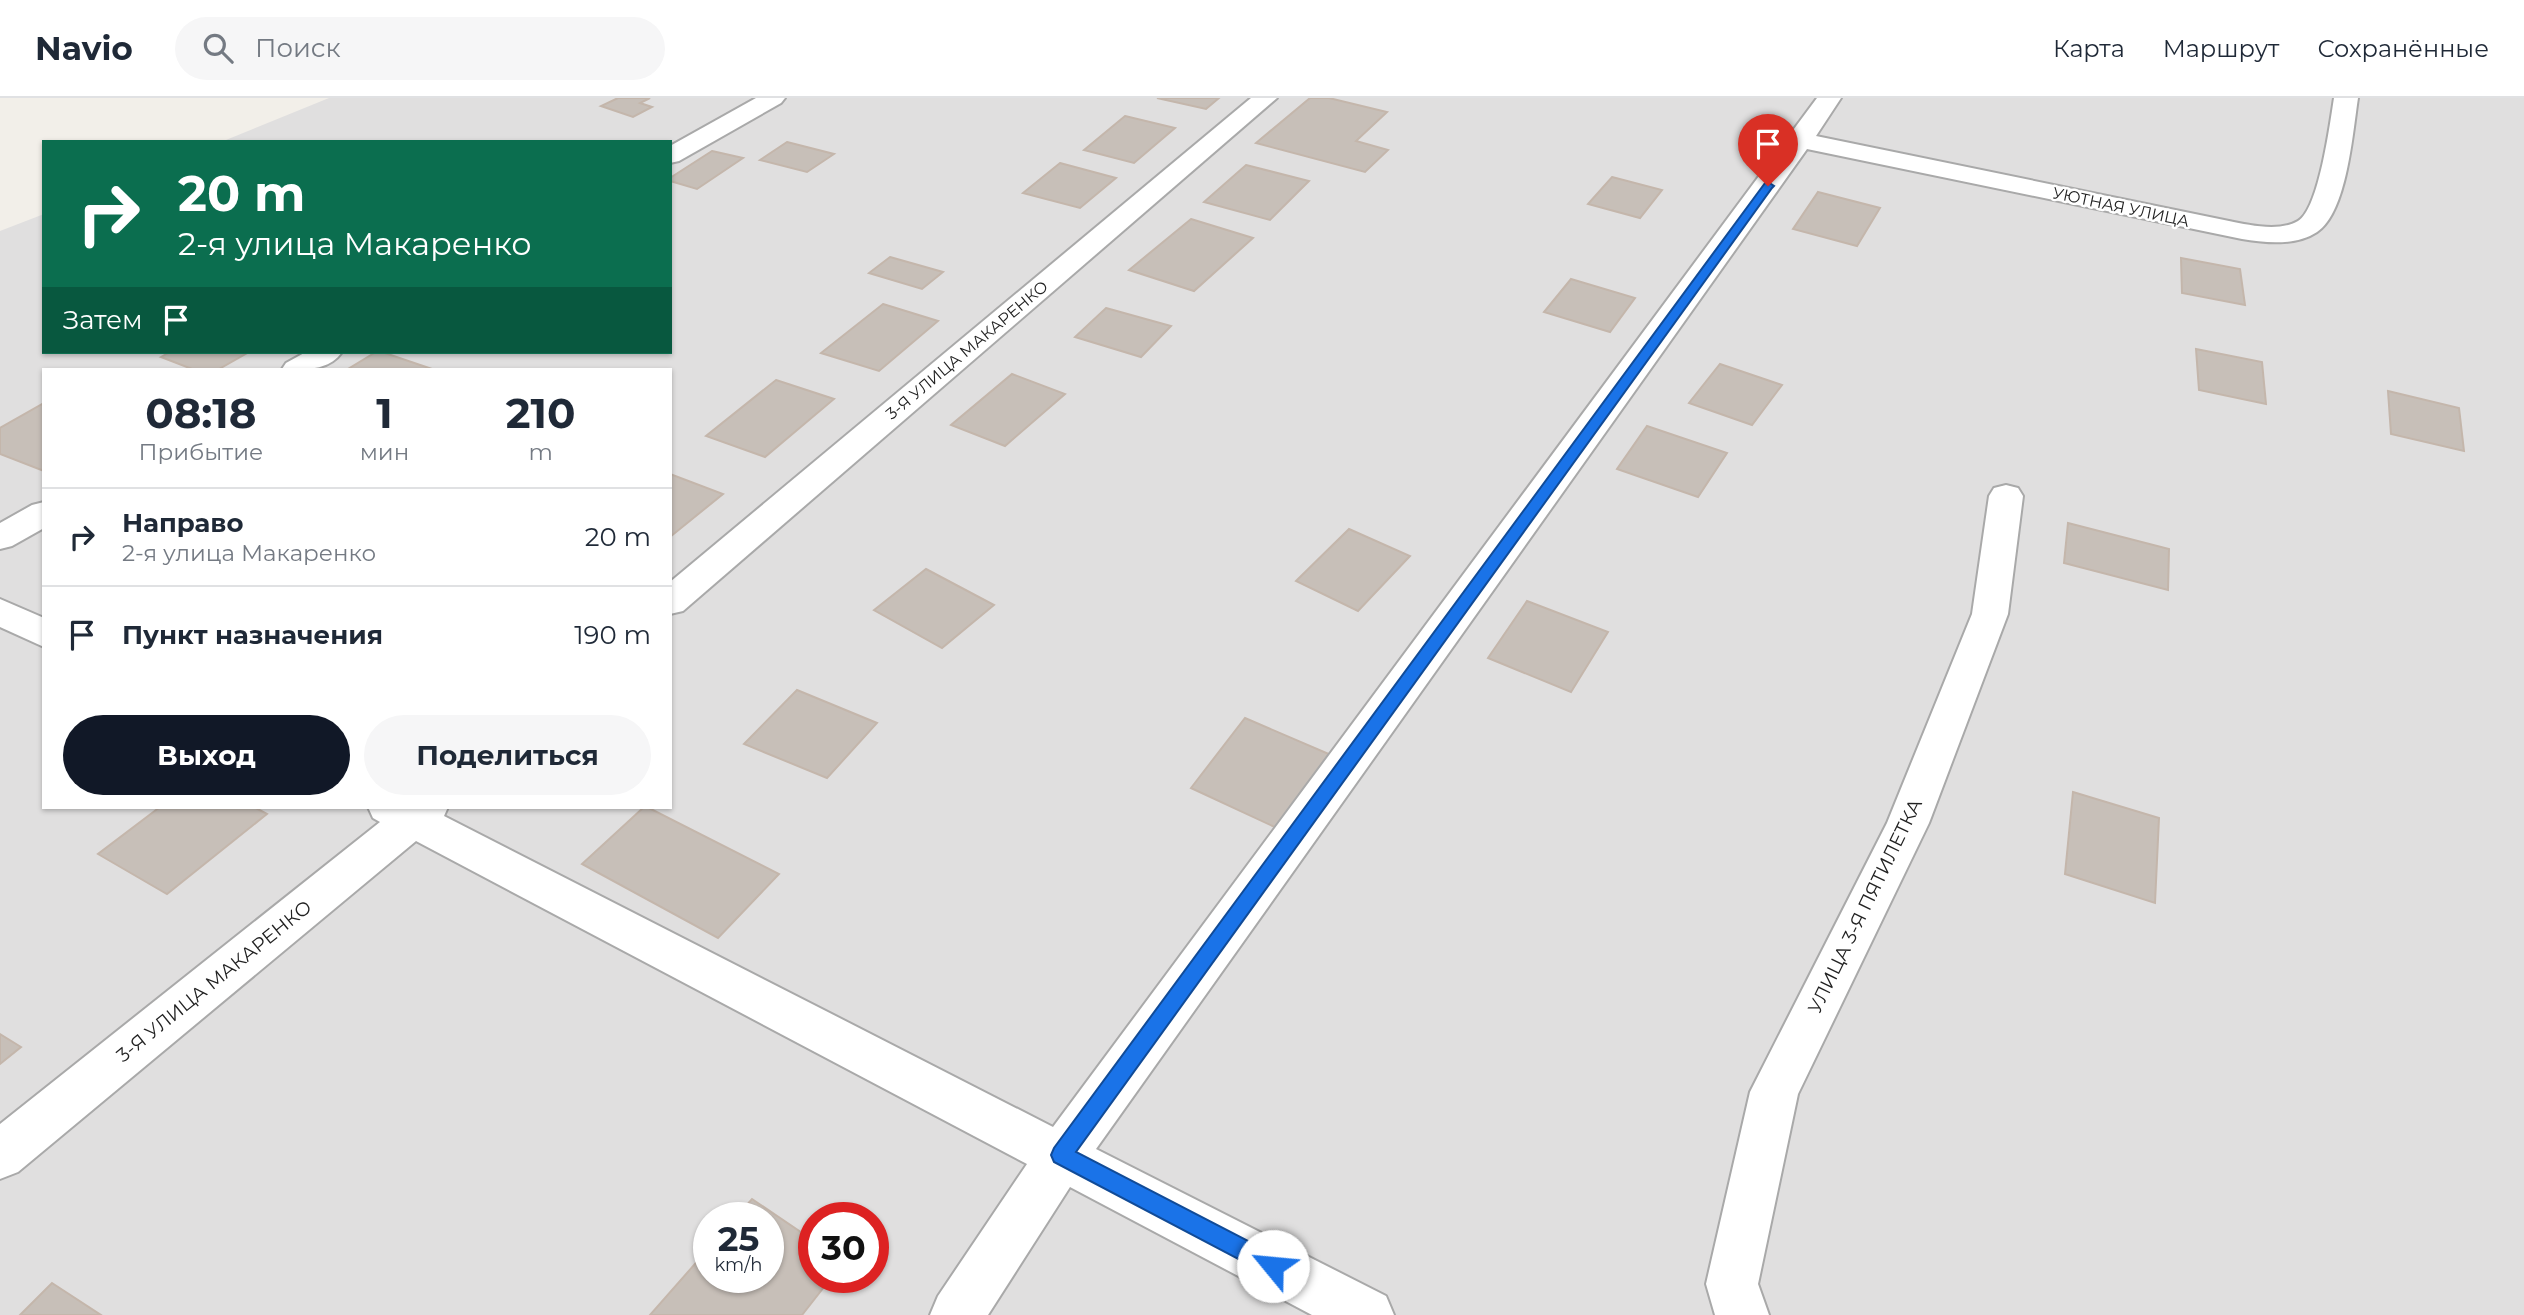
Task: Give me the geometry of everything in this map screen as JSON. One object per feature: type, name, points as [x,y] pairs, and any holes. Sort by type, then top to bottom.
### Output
[{"type":"street","points":[[672,155],[773,98]]},
{"type":"street","name":"3-Я УЛИЦА МАКАРЕНКО","points":[[672,600],[1265,98]]},
{"type":"street","points":[[957,1315],[1062,1155],[1829,98]]},
{"type":"street","name":"УЮТНАЯ УЛИЦА","points":[[1801,140],[2252,233],[2283,233],[2311,225],[2322,210],[2336,160],[2346,98]]},
{"type":"street","points":[[299,368],[323,354]]},
{"type":"street","name":"УЛИЦА 3-Я ПЯТИЛЕТКА","points":[[1742,1315],[1732,1284],[1774,1092],[1908,823],[1990,614],[2006,496]]},
{"type":"street","points":[[0,538],[42,514]]},
{"type":"street","points":[[0,612],[42,633]]},
{"type":"street","points":[[410,811],[1367,1315]]},
{"type":"street","name":"3-Я УЛИЦА МАКАРЕНКО","points":[[0,1155],[410,811]]},
{"type":"shaded area","points":[[329,98],[2524,98],[2524,1315],[0,1315],[0,231],[42,215],[42,354],[672,354],[672,140],[226,140]]},
{"type":"building","points":[[618,98],[650,98],[640,103],[652,107],[633,117],[601,106]]},
{"type":"building","points":[[1157,98],[1219,98],[1206,109]]},
{"type":"building","points":[[1310,98],[1329,98],[1387,112],[1356,141],[1388,150],[1365,172],[1256,143]]},
{"type":"building","points":[[1125,116],[1175,128],[1134,163],[1084,150]]},
{"type":"building","points":[[787,142],[834,154],[807,172],[760,160]]},
{"type":"building","points":[[712,151],[743,158],[697,189],[672,182],[672,177]]},
{"type":"building","points":[[1060,163],[1116,178],[1080,208],[1023,193]]},
{"type":"building","points":[[1246,165],[1309,181],[1270,220],[1204,202]]},
{"type":"building","points":[[1612,177],[1662,190],[1640,218],[1588,204]]},
{"type":"building","points":[[1818,192],[1880,208],[1857,246],[1793,229]]},
{"type":"building","points":[[1191,219],[1253,238],[1194,291],[1129,270]]},
{"type":"building","points":[[890,257],[943,272],[922,289],[869,273]]},
{"type":"building","points":[[2181,258],[2240,269],[2245,305],[2182,293]]},
{"type":"building","points":[[1571,279],[1635,298],[1610,332],[1544,312]]},
{"type":"building","points":[[883,304],[938,321],[879,371],[821,353]]},
{"type":"building","points":[[1106,308],[1171,326],[1141,357],[1075,337]]},
{"type":"building","points":[[2196,349],[2262,362],[2266,404],[2199,390]]},
{"type":"building","points":[[166,354],[245,354],[221,368],[189,368],[161,357]]},
{"type":"building","points":[[373,354],[388,354],[429,368],[350,368]]},
{"type":"building","points":[[1720,364],[1782,385],[1752,425],[1689,403]]},
{"type":"building","points":[[1012,374],[1065,394],[1005,446],[951,425]]},
{"type":"building","points":[[776,380],[834,399],[765,457],[706,436]]},
{"type":"building","points":[[2388,391],[2459,408],[2464,451],[2391,434]]},
{"type":"building","points":[[42,404],[42,470],[0,454],[0,428]]},
{"type":"building","points":[[1647,426],[1727,453],[1698,497],[1617,469]]},
{"type":"building","points":[[672,475],[723,494],[672,535]]},
{"type":"building","points":[[2068,523],[2169,549],[2168,590],[2064,563]]},
{"type":"building","points":[[1349,529],[1410,556],[1358,611],[1296,581]]},
{"type":"building","points":[[926,569],[994,605],[942,648],[874,610]]},
{"type":"building","points":[[1527,601],[1608,632],[1571,692],[1488,658]]},
{"type":"building","points":[[797,690],[877,723],[827,778],[744,744]]},
{"type":"building","points":[[1245,718],[1331,755],[1279,829],[1191,788]]},
{"type":"building","points":[[2073,792],[2159,818],[2155,903],[2065,874]]},
{"type":"building","points":[[157,809],[258,809],[267,814],[167,894],[98,854]]},
{"type":"building","points":[[642,809],[651,809],[779,874],[718,938],[582,864]]},
{"type":"building","points":[[0,1034],[21,1047],[0,1064]]},
{"type":"building","points":[[784,1221],[798,1230],[798,1293],[819,1293],[802,1315],[650,1315],[693,1266],[693,1293],[784,1293]]},
{"type":"building","points":[[52,1283],[101,1315],[20,1315]]},
{"type":"route","points":[[1273,1266],[1062,1155],[1768,186]]}]
